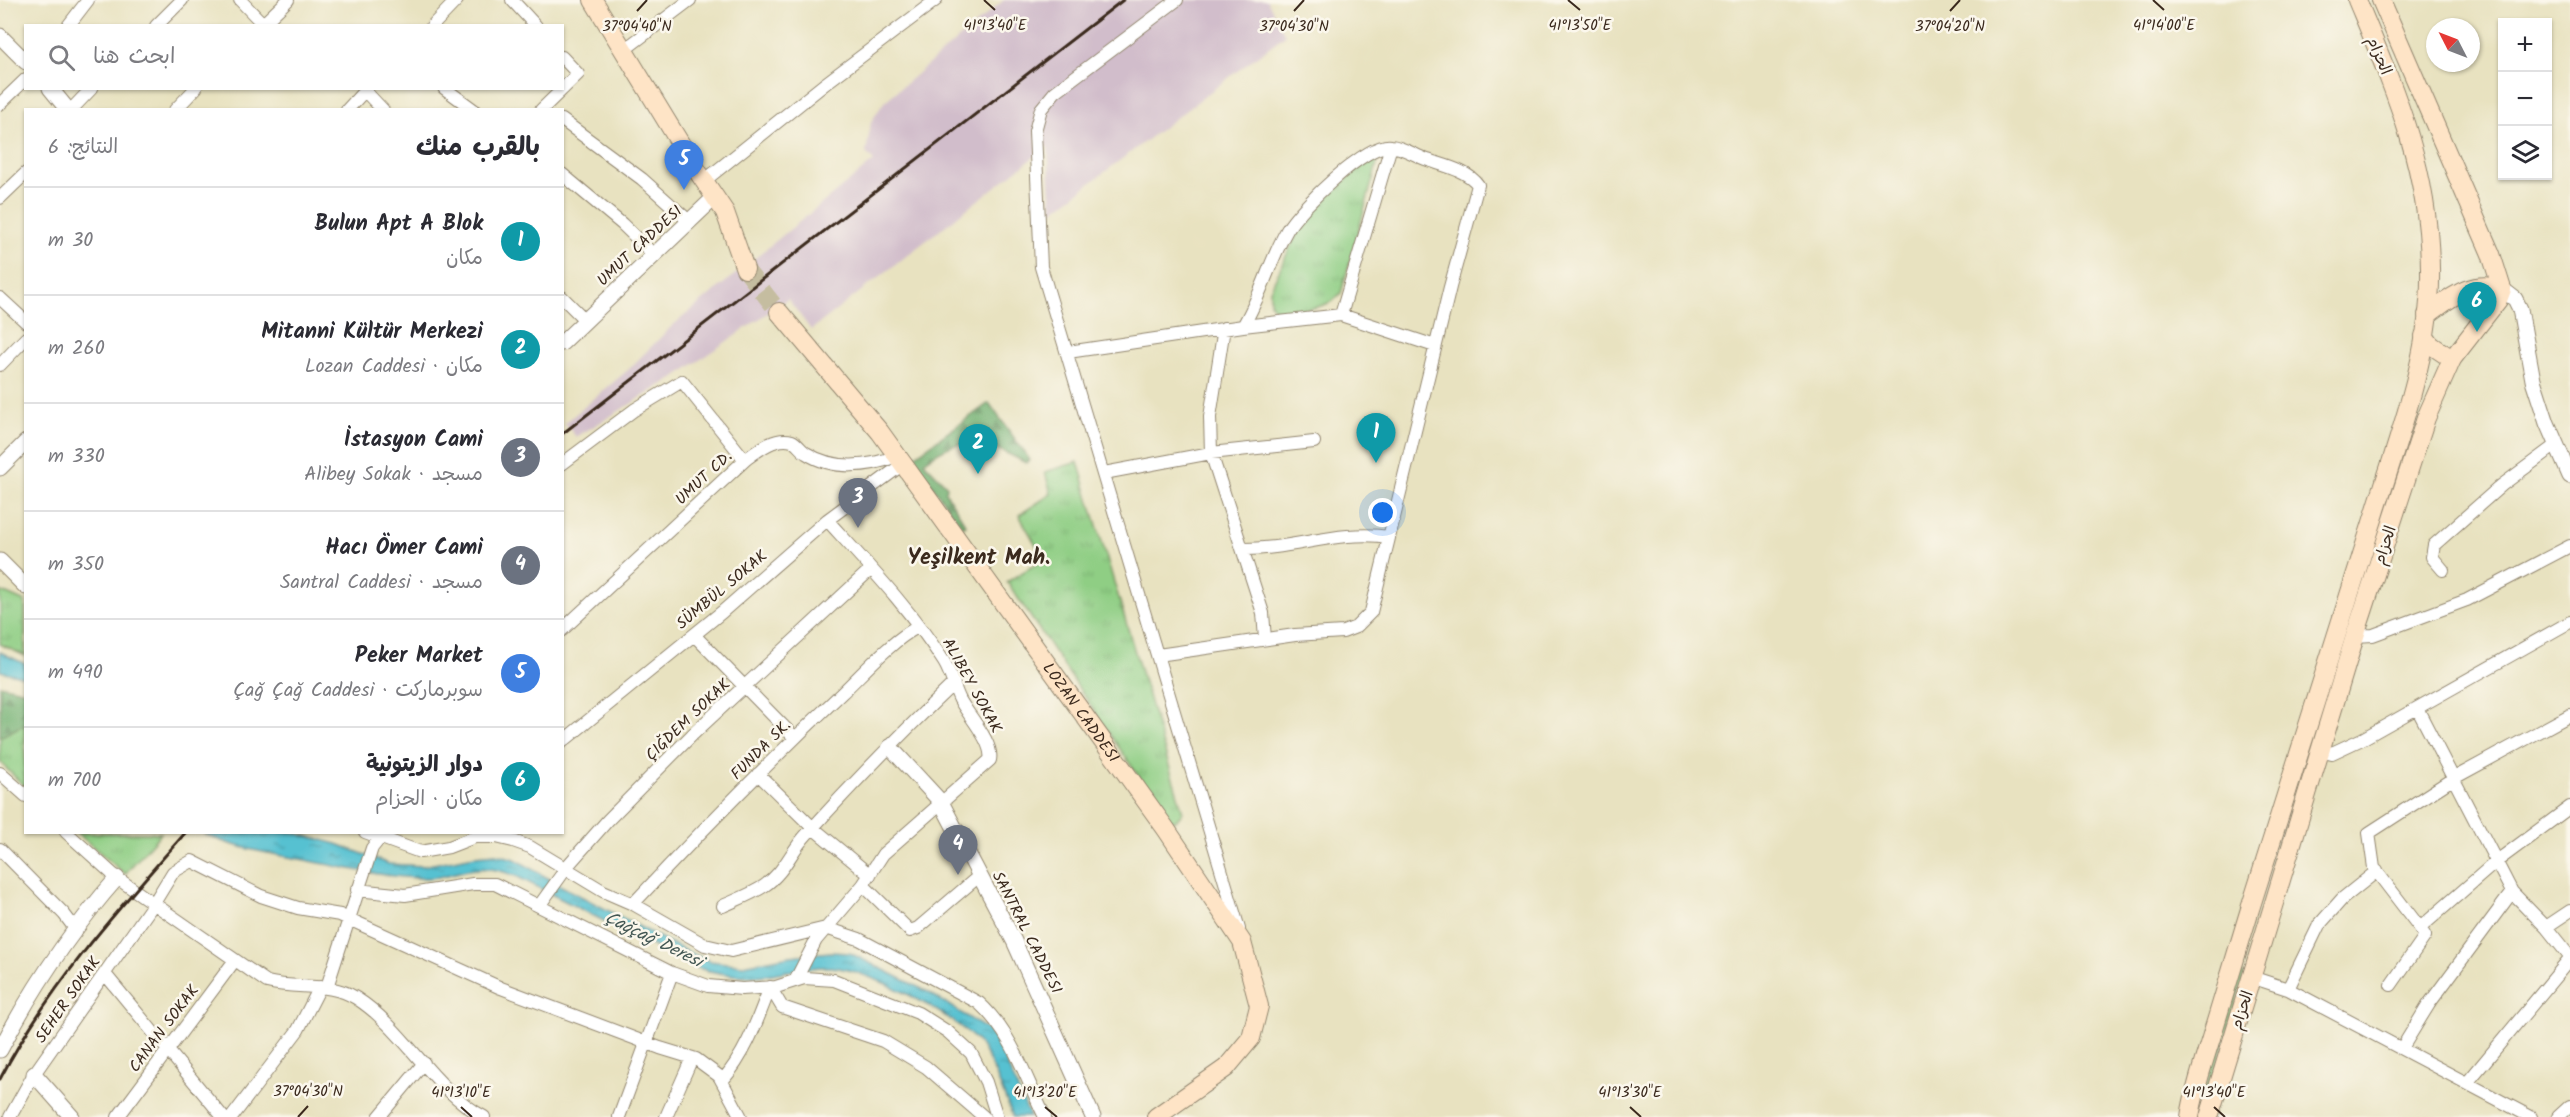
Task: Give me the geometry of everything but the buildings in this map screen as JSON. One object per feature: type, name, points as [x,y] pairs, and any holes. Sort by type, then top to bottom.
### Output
[{"type":"main road","points":[[594,0],[725,212],[745,269]]},
{"type":"main road","name":"الحزام","points":[[2190,1117],[2196,1087],[2233,963],[2383,487],[2413,386],[2424,336],[2431,271],[2426,203],[2421,176],[2395,90],[2357,0]]},
{"type":"main road","name":"الحزام","points":[[2209,1117],[2355,636],[2426,418],[2452,359],[2494,305],[2502,289],[2491,254],[2382,0]]},
{"type":"main road","points":[[2427,315],[2448,298],[2466,288],[2485,286],[2502,289]]},
{"type":"main road","name":"LOZAN CADDESI","points":[[779,312],[880,432],[1166,829],[1242,942],[1259,1006],[1251,1038],[1226,1068],[1156,1117]]},
{"type":"main road","points":[[2424,336],[2431,345],[2452,359]]},
{"type":"main road","points":[[2233,963],[2252,973]]},
{"type":"street","points":[[70,24],[88,0]]},
{"type":"street","points":[[158,24],[182,0]]},
{"type":"street","points":[[240,0],[261,24]]},
{"type":"street","points":[[263,24],[288,0]]},
{"type":"street","points":[[434,24],[457,0]]},
{"type":"street","points":[[512,0],[534,24]]},
{"type":"street","points":[[624,50],[690,0]]},
{"type":"street","points":[[704,181],[826,83],[936,0]]},
{"type":"street","points":[[1177,0],[1055,92],[1041,109],[1035,131],[1041,267],[1242,942]]},
{"type":"street","points":[[0,36],[24,60]]},
{"type":"street","points":[[564,59],[578,74],[564,88]]},
{"type":"street","points":[[0,104],[24,81]]},
{"type":"street","points":[[52,90],[68,108]]},
{"type":"street","points":[[72,108],[90,90]]},
{"type":"street","points":[[177,108],[194,90]]},
{"type":"street","points":[[349,108],[366,90],[381,108]]},
{"type":"street","points":[[447,90],[471,108]]},
{"type":"street","points":[[545,108],[562,90]]},
{"type":"street","points":[[564,121],[642,179],[690,222]]},
{"type":"street","points":[[1341,315],[1390,146]]},
{"type":"street","points":[[1158,656],[1265,639],[1342,632],[1356,627],[1371,612],[1435,346],[1478,185],[1467,175],[1390,146],[1375,148],[1327,186],[1300,212],[1286,230],[1257,303],[1243,326]]},
{"type":"street","points":[[0,198],[24,175]]},
{"type":"street","points":[[564,176],[622,224],[654,255]]},
{"type":"street","name":"UMUT CADDESI","points":[[564,342],[715,197]]},
{"type":"street","points":[[2502,289],[2515,299],[2520,309],[2524,341],[2534,381],[2556,445],[2570,476]]},
{"type":"street","points":[[0,298],[24,320]]},
{"type":"street","points":[[564,299],[585,321]]},
{"type":"street","points":[[1068,352],[1224,328],[1341,315],[1435,346]]},
{"type":"street","points":[[1224,328],[1210,417],[1211,453],[1263,613],[1265,639]]},
{"type":"street","points":[[0,365],[24,340]]},
{"type":"street","points":[[564,462],[634,410],[682,381],[745,460]]},
{"type":"street","name":"UMUT CD.","points":[[564,628],[745,460],[761,448],[779,441],[792,441],[808,454],[851,467],[900,460]]},
{"type":"street","points":[[1104,473],[1211,453],[1314,442]]},
{"type":"street","points":[[0,468],[24,444]]},
{"type":"street","points":[[2443,570],[2432,557],[2434,545],[2508,480],[2556,445]]},
{"type":"street","name":"SÜMBÜL SOKAK","points":[[564,740],[900,460]]},
{"type":"street","name":"ALIBEY SOKAK","points":[[795,981],[816,940],[866,880],[883,854],[990,760],[991,754],[959,698],[945,663],[871,569],[827,520]]},
{"type":"street","points":[[1243,549],[1371,534],[1389,537]]},
{"type":"street","points":[[2355,636],[2373,635],[2467,600],[2570,546]]},
{"type":"street","points":[[0,561],[24,585]]},
{"type":"street","name":"ÇIĞDEM SOKAK","points":[[541,902],[608,820],[744,687],[871,569]]},
{"type":"street","points":[[2320,750],[2332,753],[2570,622]]},
{"type":"street","name":"FUNDA SK.","points":[[633,904],[795,738],[886,652],[918,627]]},
{"type":"street","points":[[693,634],[795,738]]},
{"type":"street","points":[[723,906],[764,887],[784,869],[788,857],[813,828],[954,683]]},
{"type":"street","points":[[2417,708],[2512,892],[2546,927],[2570,958],[2467,1083]]},
{"type":"street","points":[[2391,985],[2425,936],[2374,868],[2369,833],[2454,778],[2570,715]]},
{"type":"street","name":"SANTRAL CADDESI","points":[[890,747],[941,802],[1018,951],[1093,1117]]},
{"type":"street","points":[[0,773],[24,794]]},
{"type":"street","points":[[758,774],[866,880],[910,931],[918,928],[979,876]]},
{"type":"street","points":[[2420,928],[2497,861],[2570,807]]},
{"type":"street","points":[[68,834],[117,878],[267,982],[284,986],[323,987],[356,998],[384,1022],[451,1095],[479,1116]]},
{"type":"street","points":[[232,1117],[298,1030],[323,987],[340,948],[347,919],[372,848],[383,835],[395,845],[420,852],[448,847],[471,836],[496,837],[513,841],[530,847],[563,873],[633,904],[705,945],[731,951],[826,928],[859,939],[979,1003],[996,1018],[1013,1045],[1045,1117]]},
{"type":"street","points":[[0,849],[64,914],[76,930]]},
{"type":"street","name":"SEHER SOKAK","points":[[10,1117],[34,1074],[154,903],[173,872],[192,861],[261,897],[347,919]]},
{"type":"street","points":[[2288,989],[2319,926],[2342,899],[2377,871]]},
{"type":"street","points":[[2,1038],[76,930],[117,878]]},
{"type":"street","points":[[359,884],[405,895],[473,884],[495,884],[541,902],[672,973],[708,986],[742,989],[770,987],[804,978],[834,980],[918,1013],[948,1032],[971,1053],[986,1082],[997,1117]]},
{"type":"street","points":[[2402,1048],[2429,1004],[2512,892]]},
{"type":"street","points":[[2546,927],[2570,911]]},
{"type":"street","points":[[347,919],[501,988],[647,1044],[692,1058],[719,1076],[741,1117]]},
{"type":"street","name":"CANAN SOKAK","points":[[118,1117],[235,960]]},
{"type":"street","points":[[619,1117],[672,973]]},
{"type":"street","points":[[2252,973],[2402,1048],[2523,1115]]},
{"type":"street","points":[[105,974],[224,1117]]},
{"type":"street","points":[[722,1081],[736,1065],[749,1040],[770,987]]},
{"type":"street","points":[[770,987],[782,1007],[883,1041],[926,1067],[984,1117]]},
{"type":"street","points":[[666,1117],[692,1058]]},
{"type":"street","points":[[378,1117],[424,1063]]},
{"type":"street","points":[[34,1074],[72,1117]]},
{"type":"street","points":[[2558,1117],[2570,1106]]},
{"type":"shaded area","points":[[1004,0],[1267,0],[1285,35],[1052,212],[1048,146],[811,330],[788,299],[678,375],[576,437],[565,423],[628,370],[672,326],[874,161],[866,153],[871,122],[884,102]]},
{"type":"green space","points":[[1372,156],[1379,157],[1341,293],[1336,299],[1322,306],[1281,312],[1275,310],[1270,302],[1270,290],[1304,218]]},
{"type":"green space","points":[[989,403],[1030,460],[1026,463],[999,450],[974,443],[950,447],[924,462],[947,486],[946,493],[966,525],[962,527],[912,458]]},
{"type":"green space","points":[[1078,462],[1183,812],[1176,821],[1168,820],[1007,582],[1039,562],[1039,550],[1019,515],[1051,494],[1045,472]]},
{"type":"green space","points":[[0,591],[24,602],[24,656],[0,644]]},
{"type":"green space","points":[[0,685],[24,691],[24,726],[0,737]]},
{"type":"green space","points":[[24,726],[24,786],[0,762],[0,737]]},
{"type":"green space","points":[[78,834],[160,834],[125,874]]},
{"type":"green space","points":[[2239,972],[2244,975],[2201,1117],[2196,1117]]},
{"type":"water","points":[[0,652],[24,664],[24,677],[0,671]]},
{"type":"water","name":"Çağçağ Deresi","points":[[205,834],[300,834],[337,844],[389,864],[423,866],[496,854],[515,859],[563,887],[686,951],[710,961],[743,965],[790,956],[830,952],[850,953],[928,992],[988,1030],[997,1042],[1030,1117],[1013,1117],[990,1063],[981,1046],[970,1034],[911,996],[846,969],[806,968],[757,976],[712,972],[694,967],[516,876],[501,871],[481,869],[433,878],[411,878],[363,872],[250,849]]},
{"type":"tunnel","points":[[745,269],[779,312]]},
{"type":"railway","points":[[564,432],[1123,0]]},
{"type":"railway","points":[[0,1079],[40,1013],[85,950],[184,834]]},
{"type":"place","name":"Peker Market","points":[[684,190]]},
{"type":"place","name":"دوار الزيتونية","points":[[2477,332]]},
{"type":"place","name":"Bulun Apt A Blok","points":[[1376,463]]},
{"type":"place","name":"Mitanni Kültür Merkezi","points":[[978,474]]},
{"type":"place","name":"İstasyon Cami","points":[[858,528]]},
{"type":"place","name":"Hacı Ömer Cami","points":[[958,875]]},
{"type":"district","name":"Yeşilkent Mah.","points":[[979,556]]}]
